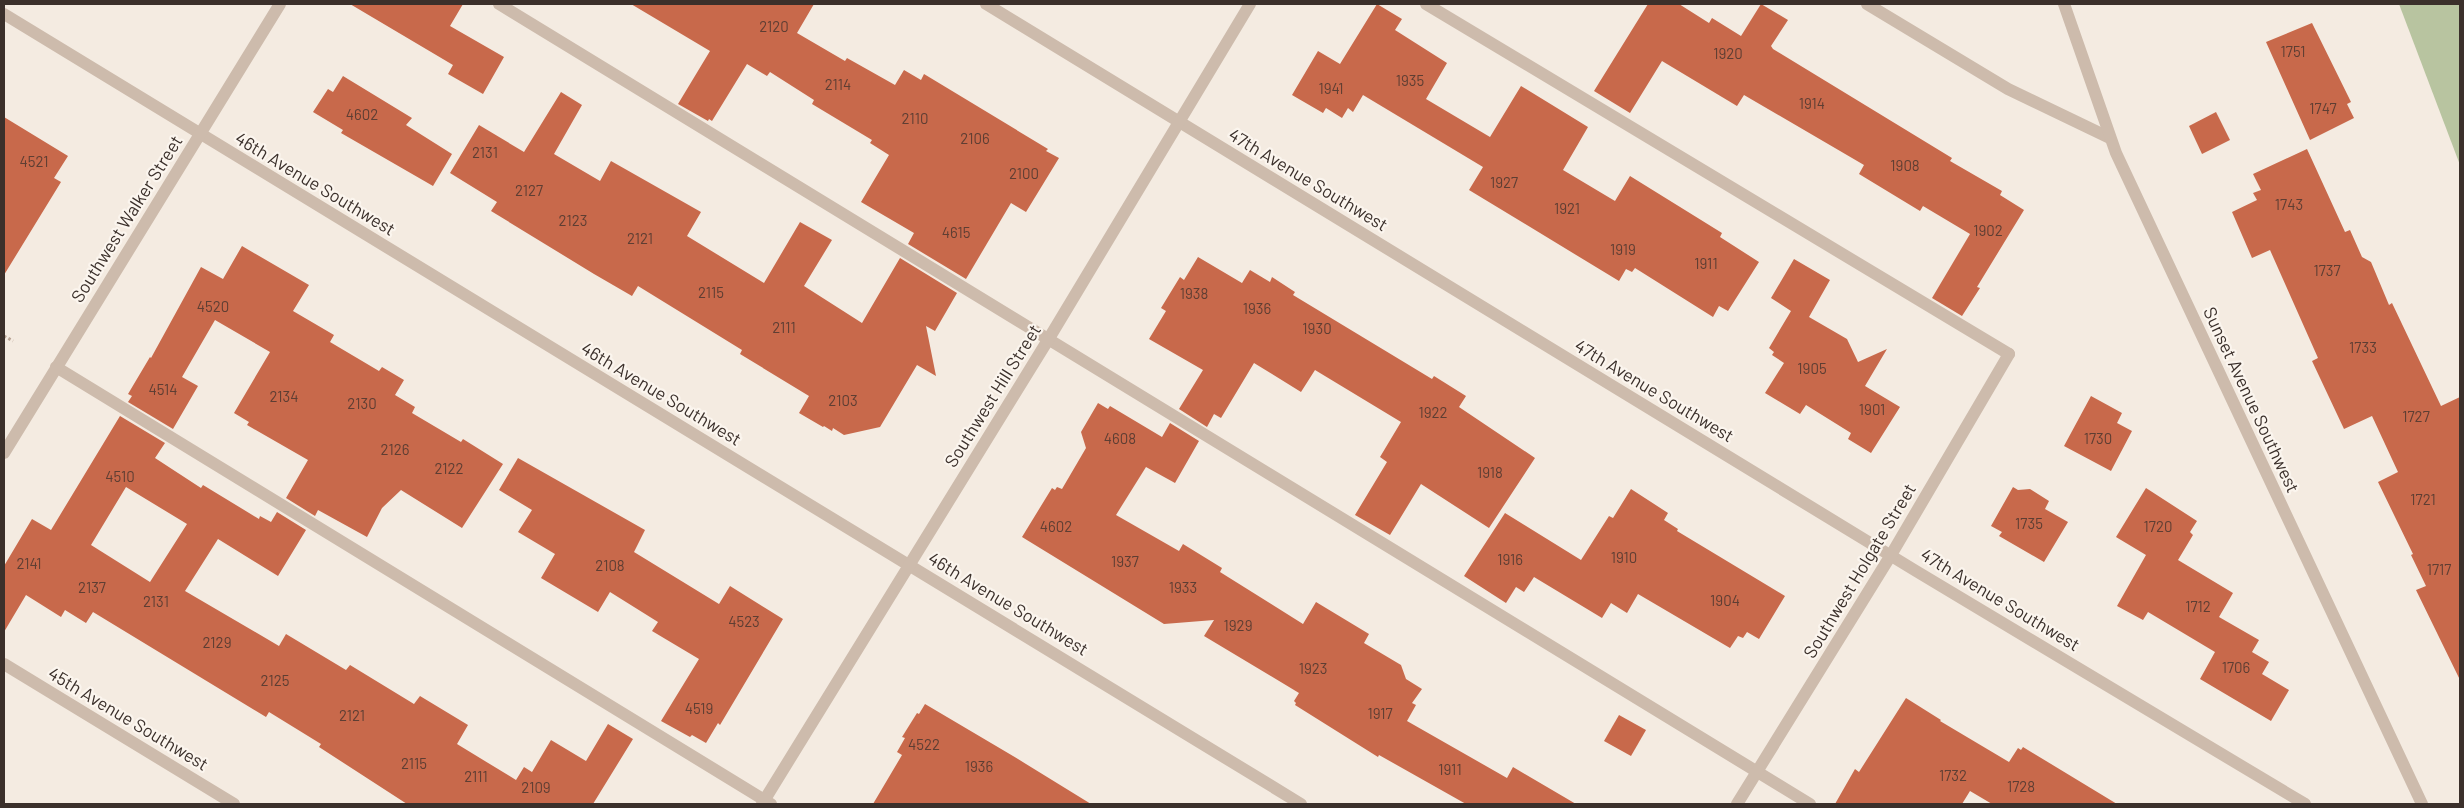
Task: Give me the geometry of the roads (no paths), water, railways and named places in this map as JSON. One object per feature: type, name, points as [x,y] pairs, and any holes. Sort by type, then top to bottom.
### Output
[{"type":"street","name":"Southwest Walker Street","points":[[4,453],[280,4]]},
{"type":"street","points":[[499,4],[1810,804]]},
{"type":"street","name":"47th Avenue Southwest","points":[[986,4],[1891,555],[2305,804]]},
{"type":"street","name":"Southwest Hill Street","points":[[766,803],[1250,4]]},
{"type":"street","name":"Southwest Holgate Street","points":[[1426,4],[2009,354],[1891,555],[1737,804]]},
{"type":"street","points":[[1868,4],[2008,89],[2110,138]]},
{"type":"street","name":"Sunset Avenue Southwest","points":[[2064,4],[2110,138],[2422,804]]},
{"type":"street","name":"46th Avenue Southwest","points":[[4,14],[1301,804]]},
{"type":"street","points":[[56,367],[766,803]]},
{"type":"street","name":"45th Avenue Southwest","points":[[4,664],[234,804]]}]
